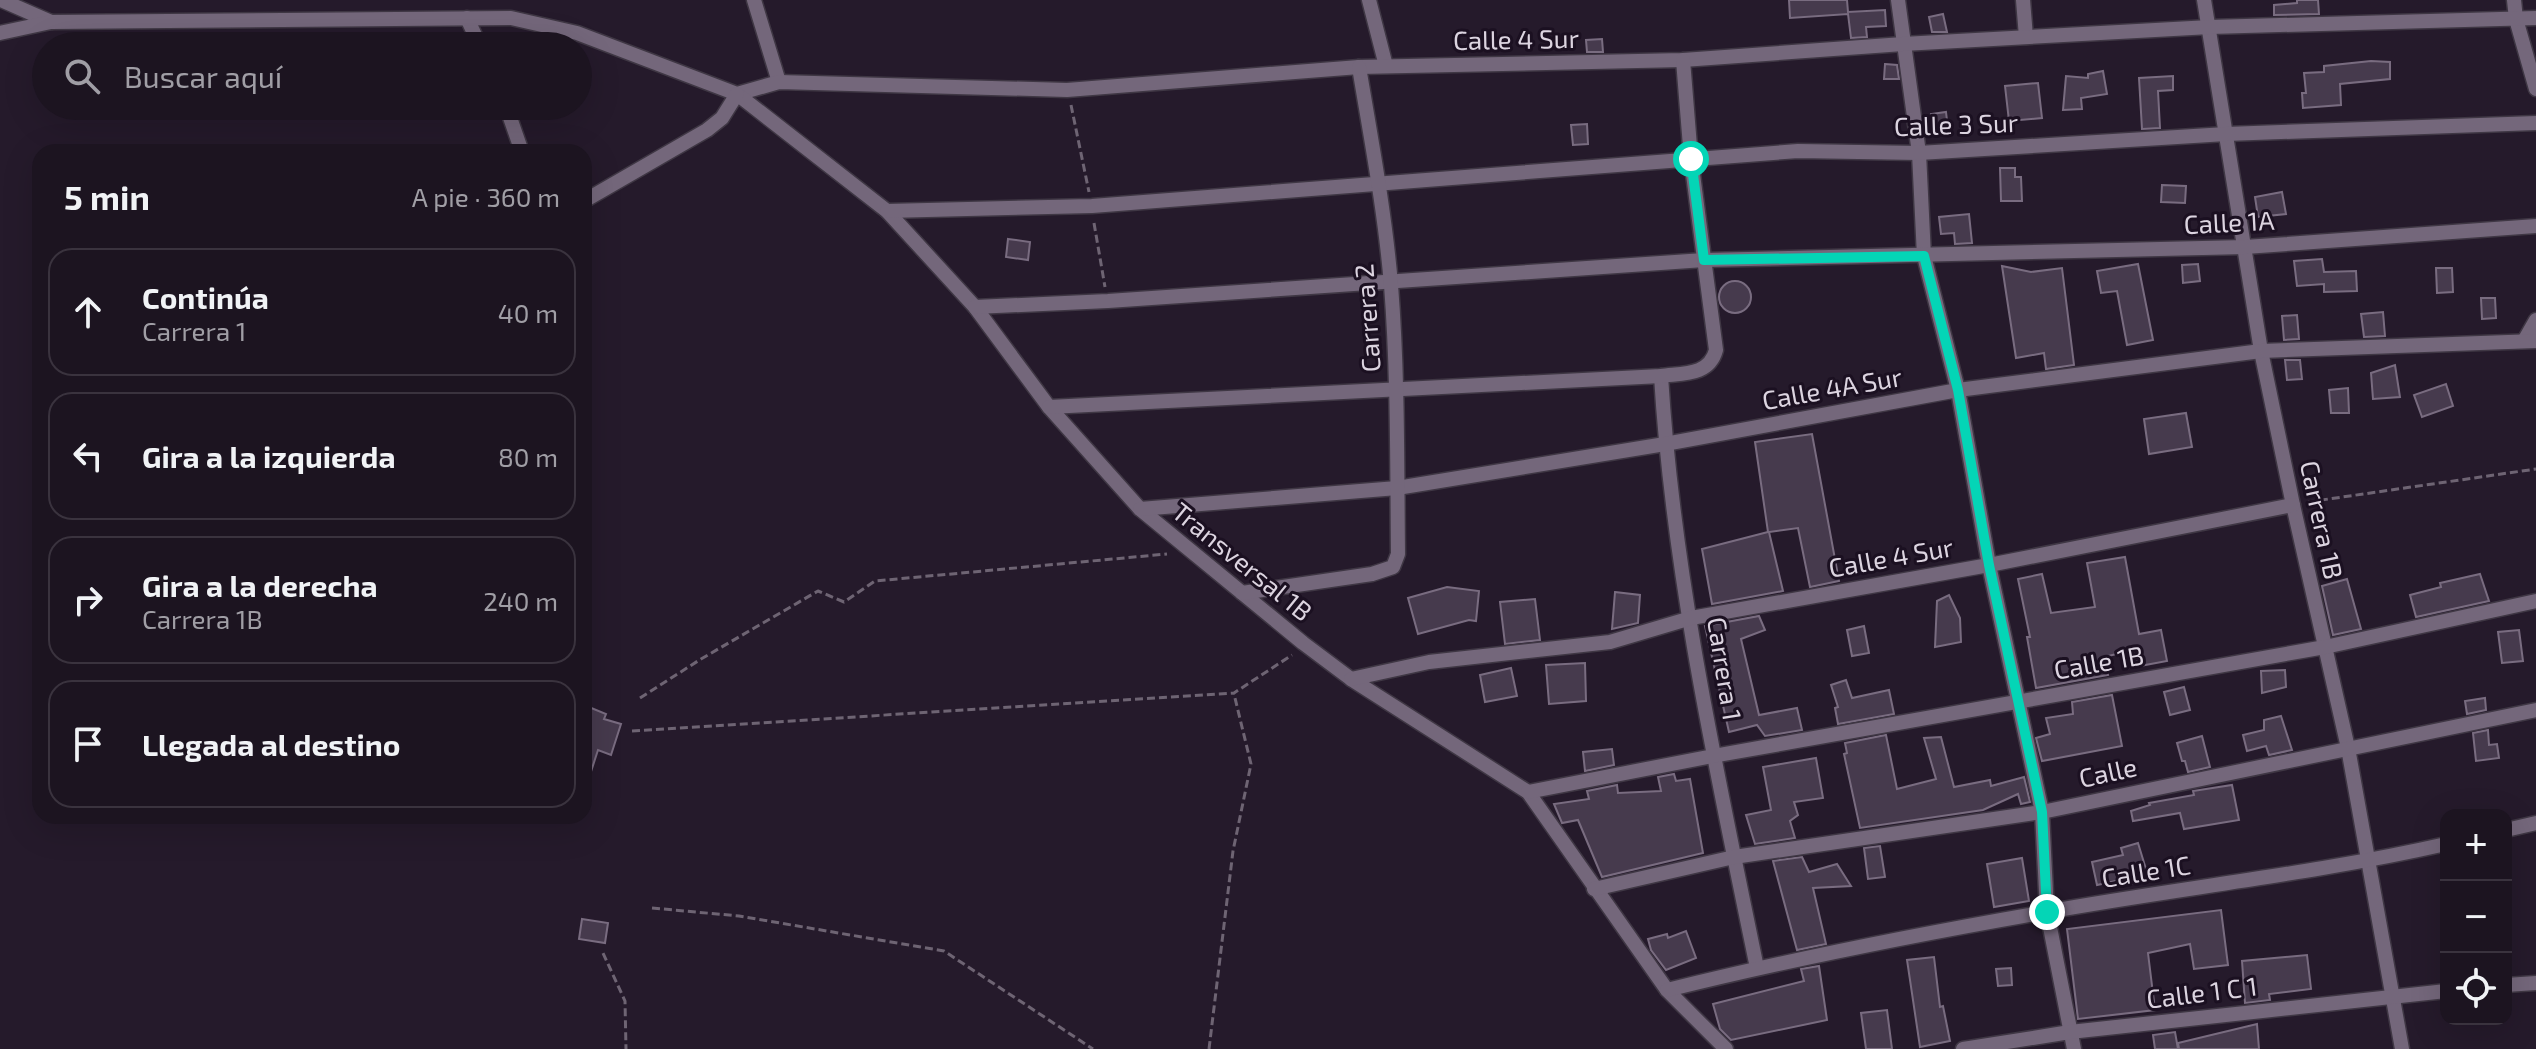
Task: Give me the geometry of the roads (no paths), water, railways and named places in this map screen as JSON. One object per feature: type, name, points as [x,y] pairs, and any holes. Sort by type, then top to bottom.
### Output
[{"type":"street","points":[[1,0],[51,22]]},
{"type":"street","points":[[754,0],[779,82]]},
{"type":"street","points":[[1369,0],[1386,66]]},
{"type":"street","points":[[1898,0],[1919,153],[1924,256],[1958,390],[1989,565],[2042,812],[2047,912],[2074,1049]]},
{"type":"street","points":[[2023,0],[2026,37]]},
{"type":"street","name":"Carrera 1B","points":[[2204,0],[2261,351],[2348,748],[2402,1049]]},
{"type":"street","points":[[2514,0],[2516,19],[2536,89]]},
{"type":"street","points":[[467,18],[474,32]]},
{"type":"street","name":"Transversal 1B","points":[[51,22],[511,18],[573,32]]},
{"type":"street","name":"Calle 4 Sur","points":[[737,94],[779,82],[1067,90],[1359,67],[1683,60],[2210,27],[2536,18]]},
{"type":"street","points":[[0,33],[51,22]]},
{"type":"street","name":"Transversal 1B","points":[[592,39],[737,94],[887,211],[975,307],[1049,407],[1140,509],[1351,679],[1528,792],[1667,990],[1726,1049]]},
{"type":"street","points":[[1049,407],[1661,376],[1708,367],[1716,350],[1691,159],[1683,60]]},
{"type":"street","name":"Carrera 2","points":[[1242,593],[1372,574],[1393,567],[1398,554],[1397,388],[1391,282],[1379,184],[1359,67]]},
{"type":"street","points":[[592,196],[707,130],[722,118],[737,94]]},
{"type":"street","points":[[511,120],[519,144]]},
{"type":"street","name":"Calle 3 Sur","points":[[887,211],[1092,206],[1798,151],[1919,153],[2226,134],[2536,123]]},
{"type":"street","name":"Calle 1A","points":[[975,307],[1704,260],[2245,247],[2536,226]]},
{"type":"street","points":[[2530,341],[2536,320]]},
{"type":"street","name":"Calle 4A Sur","points":[[1140,509],[1397,488],[1665,444],[1958,390],[2261,351],[2530,341]]},
{"type":"street","name":"Carrera 1","points":[[1661,376],[1665,444],[1713,756],[1757,968]]},
{"type":"street","name":"Calle 4 Sur","points":[[1351,679],[1429,662],[1610,642],[1691,618],[1989,565],[2293,505]]},
{"type":"street","name":"Calle 1B","points":[[1528,792],[2325,647],[2536,601]]},
{"type":"street","name":"Calle","points":[[1594,889],[1734,857],[2042,812],[2536,710]]},
{"type":"street","points":[[2512,829],[2536,823]]},
{"type":"street","name":"Calle 1C","points":[[1667,990],[1757,968],[2047,912],[2367,862],[2440,845]]},
{"type":"street","points":[[2512,985],[2536,983]]},
{"type":"street","name":"Calle 1 C 1","points":[[1963,1049],[2070,1032],[2440,991]]}]
